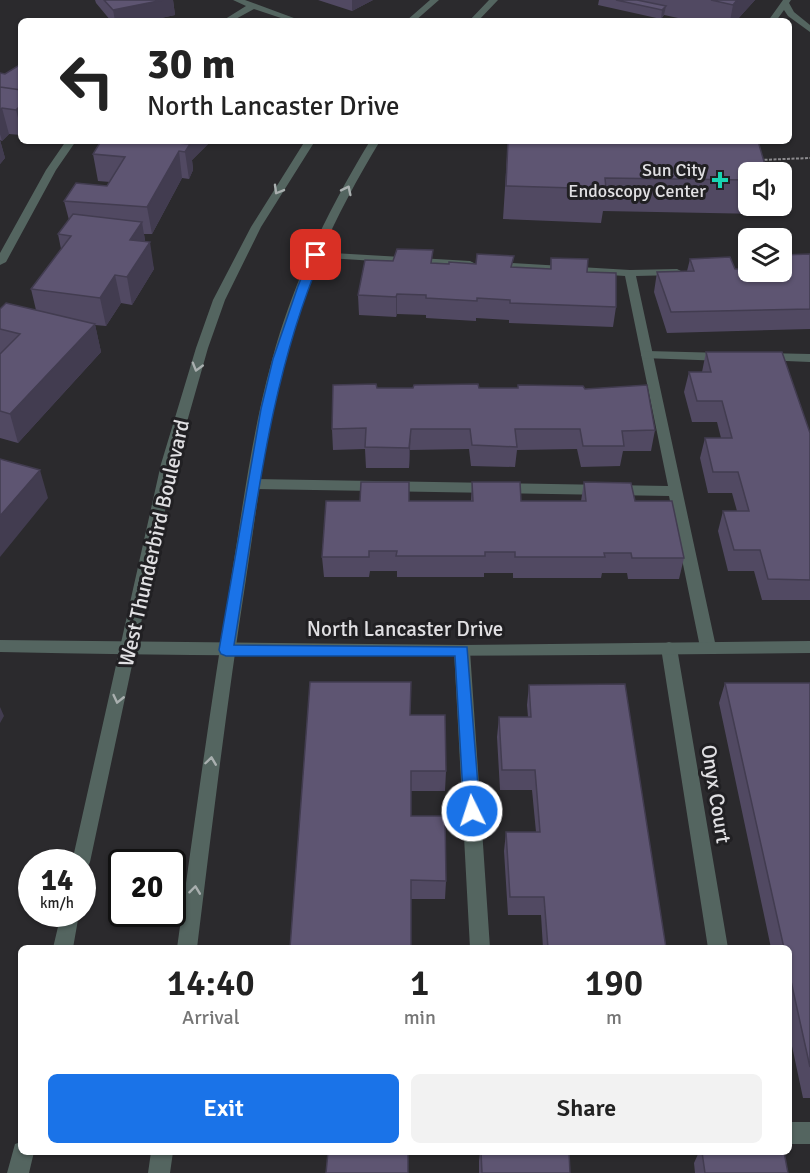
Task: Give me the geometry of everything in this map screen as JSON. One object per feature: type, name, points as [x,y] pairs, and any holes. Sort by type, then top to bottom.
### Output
[{"type":"street","points":[[237,0],[289,18]]},
{"type":"street","points":[[414,18],[435,0]]},
{"type":"street","points":[[475,18],[494,0]]},
{"type":"street","points":[[774,18],[786,2]]},
{"type":"street","points":[[786,2],[791,14],[810,29]]},
{"type":"street","points":[[231,18],[252,6]]},
{"type":"street","points":[[0,262],[19,231],[44,178],[69,144]]},
{"type":"street","name":"West Thunderbird Boulevard","points":[[84,849],[168,464],[202,348],[219,300],[251,238],[284,180],[308,144]]},
{"type":"street","points":[[187,945],[226,650],[254,484],[279,359],[303,286],[316,255],[350,184],[373,144]]},
{"type":"street","points":[[316,255],[630,273],[689,271]]},
{"type":"street","points":[[630,273],[708,647]]},
{"type":"street","points":[[647,355],[810,358]]},
{"type":"street","points":[[254,484],[676,491]]},
{"type":"street","name":"North Lancaster Drive","points":[[0,646],[462,651],[810,647]]},
{"type":"street","name":"Onyx Court","points":[[669,648],[718,945]]},
{"type":"street","points":[[462,651],[480,945]]},
{"type":"street","points":[[64,945],[67,927]]},
{"type":"street","points":[[792,1133],[810,1132]]},
{"type":"street","points":[[18,1173],[22,1155]]},
{"type":"street","points":[[159,1173],[162,1155]]},
{"type":"path","points":[[758,160],[810,158]]},
{"type":"building","points":[[104,0],[163,0],[113,10]]},
{"type":"building","points":[[616,0],[637,0],[666,6],[662,10]]},
{"type":"building","points":[[711,0],[737,0],[733,5]]},
{"type":"building","points":[[18,66],[18,90],[0,87],[0,73],[5,74]]},
{"type":"building","points":[[0,87],[18,90],[18,108],[0,110]]},
{"type":"building","points":[[99,144],[190,144],[185,152],[179,151],[147,207],[64,201],[76,183],[107,186],[125,157],[93,154]]},
{"type":"building","points":[[508,144],[759,144],[764,162],[738,162],[738,180],[605,178],[606,189],[506,186]]},
{"type":"building","points":[[73,214],[142,222],[130,240],[150,242],[127,277],[115,275],[100,298],[31,289],[71,236],[58,234]]},
{"type":"building","points":[[397,249],[433,250],[431,263],[449,264],[449,262],[476,264],[477,254],[514,256],[511,267],[551,269],[551,258],[588,259],[587,272],[616,273],[616,307],[510,303],[510,300],[477,298],[477,301],[426,298],[426,295],[397,294],[396,297],[358,295],[365,260],[393,261]]},
{"type":"building","points":[[810,254],[810,309],[671,312],[657,272],[694,271],[690,259],[730,257],[735,269],[738,269],[738,282],[792,282],[792,255]]},
{"type":"building","points":[[6,303],[95,324],[10,414],[0,411],[0,354],[20,334],[0,329],[0,309]]},
{"type":"building","points":[[706,352],[782,352],[810,433],[810,580],[768,579],[760,550],[734,550],[723,511],[749,511],[738,472],[713,472],[705,438],[732,438],[722,401],[697,401],[689,372],[711,372]]},
{"type":"building","points":[[376,384],[377,388],[478,384],[479,388],[518,388],[518,385],[583,386],[585,389],[647,385],[655,430],[622,431],[624,446],[583,446],[580,429],[515,429],[517,447],[472,445],[470,429],[411,429],[409,448],[365,447],[366,428],[332,429],[333,385]]},
{"type":"building","points":[[0,459],[40,470],[0,516]]},
{"type":"building","points":[[361,482],[409,482],[409,501],[473,501],[472,482],[520,482],[521,501],[586,501],[584,482],[631,483],[635,501],[672,501],[684,558],[632,558],[631,553],[604,553],[605,557],[515,557],[515,552],[485,552],[485,556],[396,556],[397,551],[369,551],[369,557],[322,557],[326,501],[360,501]]},
{"type":"building","points":[[310,682],[411,682],[410,715],[445,715],[446,771],[411,771],[411,816],[445,816],[446,881],[411,880],[411,945],[290,945]]},
{"type":"building","points":[[725,683],[810,683],[810,1067],[792,986],[792,945],[783,945]]},
{"type":"building","points":[[625,684],[666,945],[548,945],[544,897],[510,897],[506,832],[540,832],[535,770],[502,770],[499,717],[531,717],[529,685]]},
{"type":"building","points":[[328,1155],[408,1155],[408,1173],[326,1173]]},
{"type":"building","points":[[481,1155],[569,1155],[570,1173],[482,1173]]},
{"type":"building","points":[[702,1155],[785,1155],[788,1173],[705,1173]]},
{"type":"place","name":"Sun City Endoscopy Center","points":[[720,180]]},
{"type":"route","points":[[316,255],[303,286],[279,359],[267,409],[226,650],[462,651],[472,811]]}]
